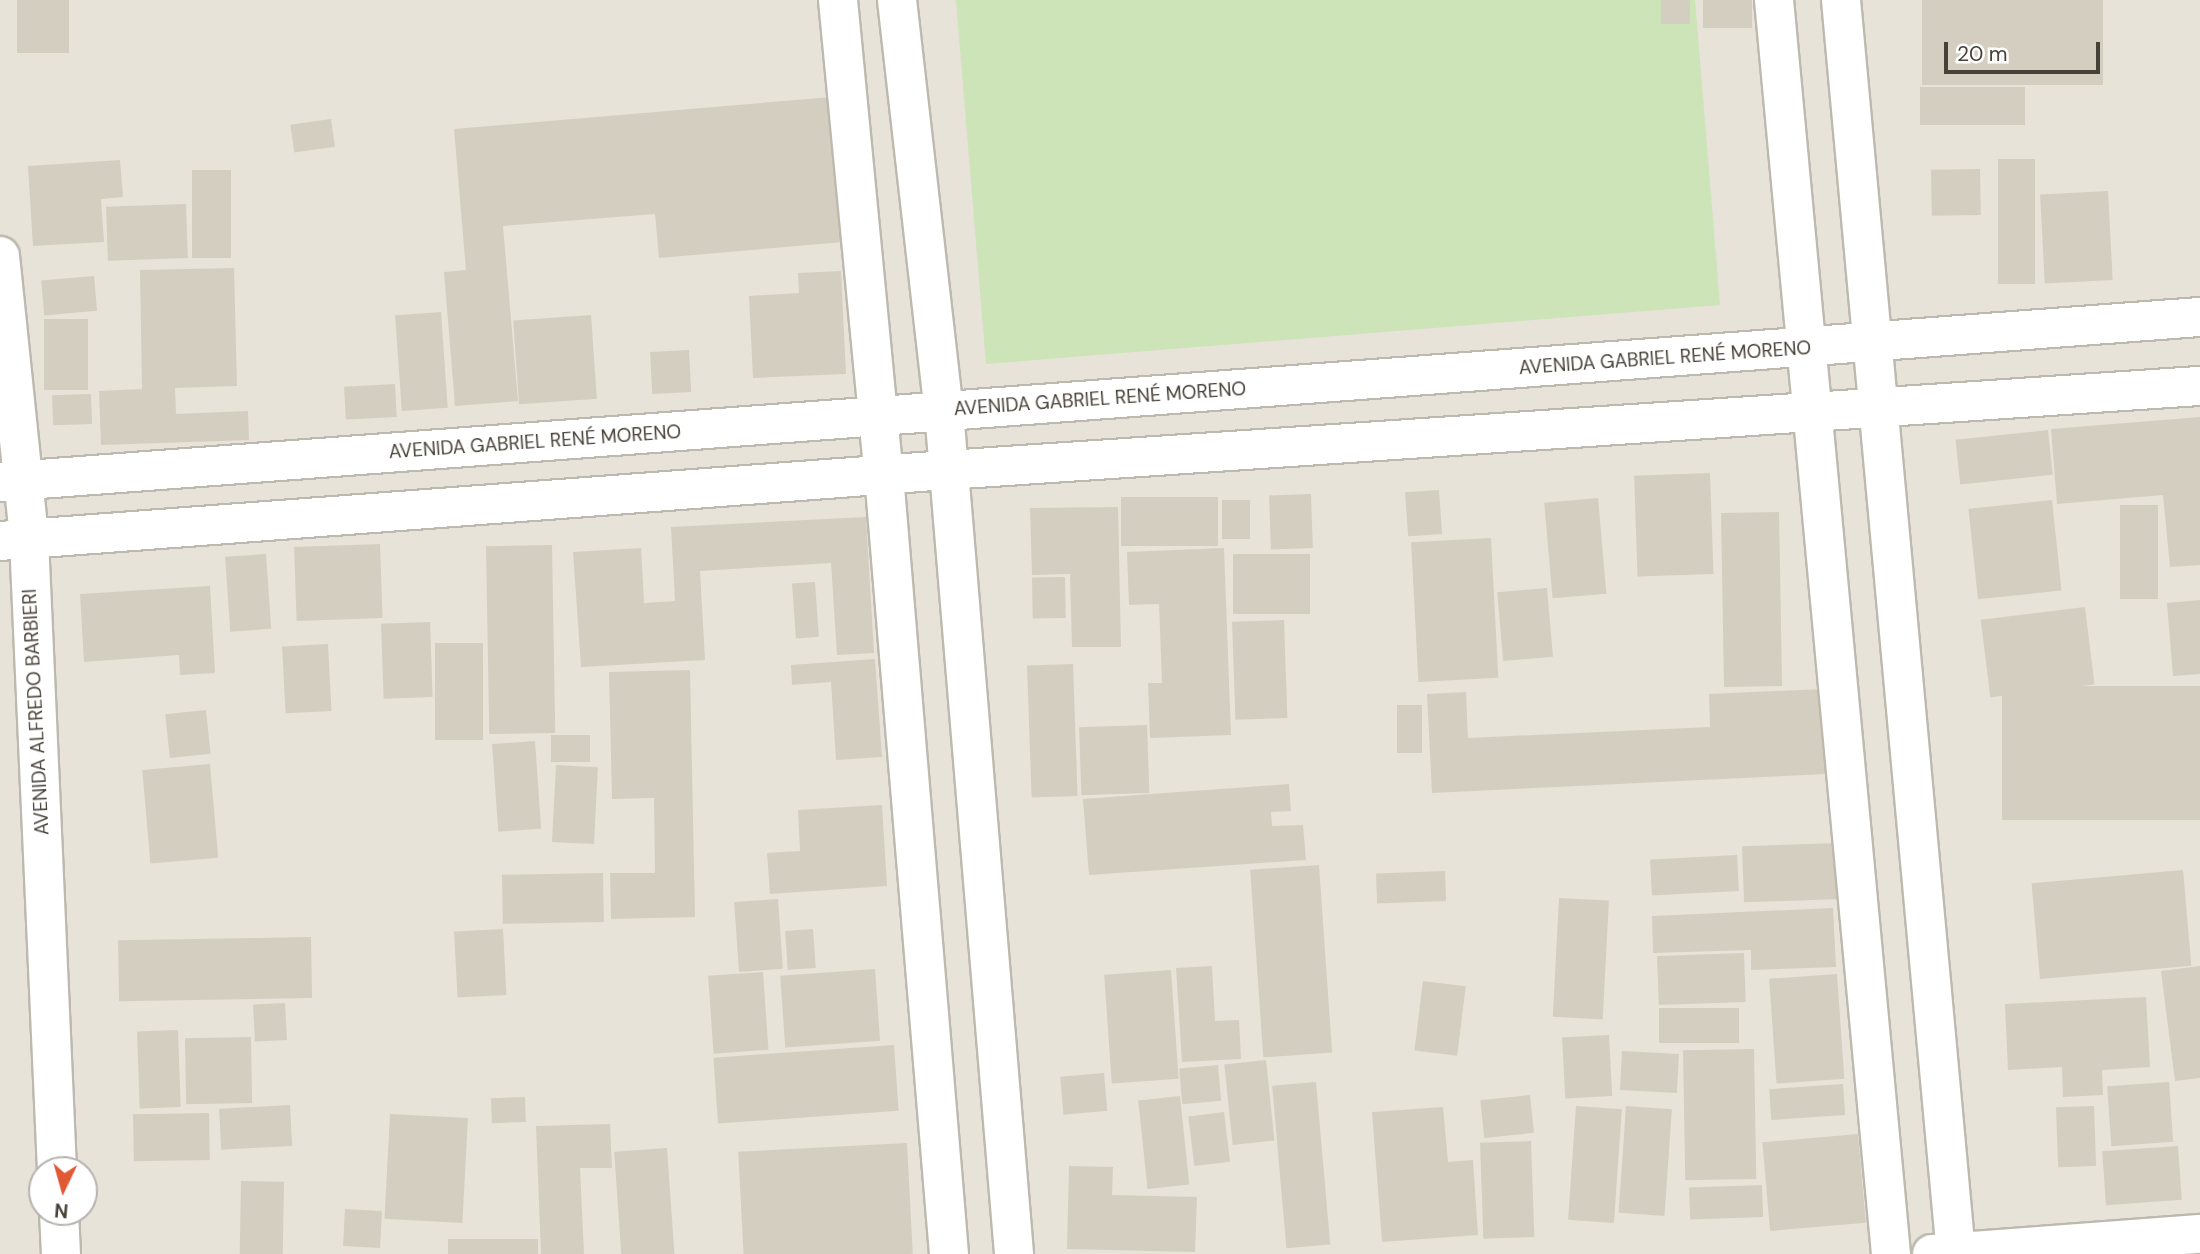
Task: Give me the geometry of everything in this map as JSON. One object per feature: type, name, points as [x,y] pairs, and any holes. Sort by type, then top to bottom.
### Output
[{"type":"street","points":[[838,0],[884,475],[948,1254]]},
{"type":"street","points":[[897,0],[944,411],[1014,1254]]},
{"type":"street","points":[[1774,0],[1816,412],[1891,1254]]},
{"type":"street","points":[[1841,0],[1881,408],[1948,1253],[2200,1234]]},
{"type":"street","name":"AVENIDA ALFREDO BARBIERI","points":[[0,256],[14,540],[56,1156]]},
{"type":"street","name":"AVENIDA GABRIEL RENÉ MORENO","points":[[11,481],[2200,317]]},
{"type":"street","points":[[14,540],[947,470],[2200,386]]},
{"type":"street","points":[[60,1226],[61,1254]]},
{"type":"shaded area","points":[[0,0],[2200,0],[2200,1254],[0,1254]]},
{"type":"green space","points":[[956,0],[1695,0],[1720,305],[986,364]]},
{"type":"building","points":[[17,0],[69,0],[69,53],[17,53]]},
{"type":"building","points":[[1661,0],[1690,0],[1690,24],[1661,24]]},
{"type":"building","points":[[1703,0],[1752,0],[1752,28],[1703,28]]},
{"type":"building","points":[[1922,0],[2103,0],[2103,85],[1922,85]]},
{"type":"building","points":[[1920,87],[2025,87],[2025,125],[1920,125]]},
{"type":"building","points":[[831,97],[844,242],[659,258],[655,214],[503,226],[518,401],[455,406],[444,272],[466,270],[454,129]]},
{"type":"building","points":[[331,119],[335,147],[294,152],[290,125]]},
{"type":"building","points":[[1998,159],[2035,159],[2035,284],[1998,284]]},
{"type":"building","points":[[120,160],[123,197],[101,199],[104,242],[33,246],[28,166]]},
{"type":"building","points":[[1980,169],[1981,215],[1932,216],[1931,170]]},
{"type":"building","points":[[192,170],[231,170],[231,258],[192,258]]},
{"type":"building","points":[[2108,191],[2113,280],[2045,283],[2040,195]]},
{"type":"building","points":[[186,204],[188,258],[108,261],[106,207]]},
{"type":"building","points":[[234,268],[237,386],[175,388],[176,414],[248,411],[249,440],[101,445],[99,391],[142,389],[140,270]]},
{"type":"building","points":[[841,271],[846,374],[753,378],[749,296],[799,293],[798,273]]},
{"type":"building","points":[[94,276],[97,311],[44,315],[41,281]]},
{"type":"building","points":[[441,312],[448,408],[402,411],[395,315]]},
{"type":"building","points":[[591,315],[597,399],[519,404],[513,320]]},
{"type":"building","points":[[44,319],[88,319],[88,390],[44,390]]},
{"type":"building","points":[[689,350],[691,392],[652,394],[650,352]]},
{"type":"building","points":[[395,384],[397,417],[346,420],[344,387]]},
{"type":"building","points":[[91,394],[92,424],[53,425],[52,395]]},
{"type":"building","points":[[2200,417],[2200,565],[2170,567],[2163,495],[2057,504],[2051,429]]},
{"type":"building","points":[[2048,430],[2053,475],[1960,484],[1956,440]]},
{"type":"building","points":[[1710,473],[1714,574],[1638,577],[1634,476]]},
{"type":"building","points":[[1439,490],[1442,534],[1408,536],[1405,492]]},
{"type":"building","points":[[1311,494],[1313,548],[1271,549],[1269,495]]},
{"type":"building","points":[[1121,497],[1218,497],[1218,546],[1121,546]]},
{"type":"building","points":[[1598,498],[1606,594],[1553,598],[1544,503]]},
{"type":"building","points":[[1222,500],[1250,500],[1250,539],[1222,539]]},
{"type":"building","points":[[2052,500],[2062,591],[1978,599],[1968,509]]},
{"type":"building","points":[[2120,505],[2158,505],[2158,599],[2120,599]]},
{"type":"building","points":[[1118,507],[1121,647],[1072,647],[1070,574],[1032,575],[1030,508]]},
{"type":"building","points":[[1779,512],[1782,686],[1724,687],[1721,513]]},
{"type":"building","points":[[866,517],[874,653],[837,655],[831,563],[700,571],[705,660],[581,667],[573,552],[641,548],[644,603],[675,601],[671,527]]},
{"type":"building","points":[[1491,538],[1498,678],[1418,682],[1411,542]]},
{"type":"building","points":[[380,544],[383,618],[297,621],[294,547]]},
{"type":"building","points":[[552,545],[555,733],[489,734],[486,546]]},
{"type":"building","points":[[1224,548],[1231,735],[1150,738],[1148,683],[1162,683],[1159,604],[1129,605],[1127,552]]},
{"type":"building","points":[[266,554],[271,629],[230,632],[225,557]]},
{"type":"building","points":[[1233,554],[1310,554],[1310,614],[1233,614]]},
{"type":"building","points":[[1065,577],[1066,618],[1033,619],[1032,578]]},
{"type":"building","points":[[815,582],[819,637],[796,638],[792,584]]},
{"type":"building","points":[[210,586],[215,673],[180,675],[179,655],[84,662],[80,594]]},
{"type":"building","points":[[1547,588],[1553,657],[1503,661],[1497,592]]},
{"type":"building","points":[[2200,600],[2200,674],[2173,676],[2167,603]]},
{"type":"building","points":[[2085,607],[2095,684],[1990,697],[1981,620]]},
{"type":"building","points":[[1284,620],[1287,718],[1235,720],[1232,622]]},
{"type":"building","points":[[430,622],[433,697],[384,699],[381,624]]},
{"type":"building","points":[[435,643],[483,643],[483,740],[435,740]]},
{"type":"building","points":[[328,644],[332,711],[286,713],[282,646]]},
{"type":"building","points":[[875,659],[882,757],[836,760],[831,682],[792,685],[791,665]]},
{"type":"building","points":[[1073,664],[1078,796],[1032,798],[1027,666]]},
{"type":"building","points":[[690,670],[695,917],[611,919],[610,873],[655,873],[654,798],[612,799],[609,672]]},
{"type":"building","points":[[2002,686],[2200,686],[2200,820],[2002,820]]},
{"type":"building","points":[[1822,689],[1826,774],[1432,793],[1427,694],[1466,692],[1468,738],[1710,727],[1709,694]]},
{"type":"building","points":[[1397,705],[1422,705],[1422,753],[1397,753]]},
{"type":"building","points":[[206,710],[211,754],[170,758],[165,714]]},
{"type":"building","points":[[1147,725],[1149,793],[1081,795],[1079,727]]},
{"type":"building","points":[[551,735],[590,735],[590,762],[551,762]]},
{"type":"building","points":[[535,741],[541,829],[498,832],[492,744]]},
{"type":"building","points":[[210,764],[218,858],[150,864],[142,770]]},
{"type":"building","points":[[556,765],[598,767],[594,844],[552,842]]},
{"type":"building","points":[[1289,784],[1291,811],[1271,812],[1272,826],[1303,825],[1306,860],[1089,875],[1083,799]]},
{"type":"building","points":[[882,805],[887,886],[770,894],[767,853],[800,851],[798,810]]},
{"type":"building","points":[[1838,843],[1840,899],[1744,902],[1742,846]]},
{"type":"building","points":[[1737,855],[1739,891],[1652,896],[1650,860]]},
{"type":"building","points":[[1319,865],[1332,1053],[1263,1057],[1250,870]]},
{"type":"building","points":[[2183,870],[2191,966],[2040,979],[2032,883]]},
{"type":"building","points":[[1445,871],[1446,901],[1377,903],[1376,873]]},
{"type":"building","points":[[603,873],[604,922],[503,924],[502,875]]},
{"type":"building","points":[[1559,898],[1609,901],[1603,1019],[1553,1017]]},
{"type":"building","points":[[778,899],[783,969],[739,972],[734,902]]},
{"type":"building","points":[[1833,908],[1836,967],[1751,970],[1751,950],[1653,953],[1652,916]]},
{"type":"building","points":[[503,929],[506,995],[458,997],[454,932]]},
{"type":"building","points":[[813,929],[816,968],[788,970],[785,931]]},
{"type":"building","points":[[311,937],[312,998],[119,1001],[118,940]]},
{"type":"building","points":[[1744,953],[1746,1002],[1659,1005],[1657,956]]},
{"type":"building","points":[[1212,966],[1215,1021],[1239,1020],[1241,1059],[1182,1062],[1176,968]]},
{"type":"building","points":[[2200,966],[2200,1078],[2175,1081],[2161,971]]},
{"type":"building","points":[[875,969],[880,1041],[785,1047],[780,976]]},
{"type":"building","points":[[1171,970],[1179,1079],[1112,1083],[1104,975]]},
{"type":"building","points":[[763,972],[768,1050],[714,1054],[708,976]]},
{"type":"building","points":[[1837,974],[1844,1079],[1776,1083],[1769,979]]},
{"type":"building","points":[[1423,981],[1466,986],[1457,1056],[1414,1050]]},
{"type":"building","points":[[2146,997],[2150,1067],[2102,1070],[2103,1095],[2063,1097],[2062,1067],[2008,1070],[2005,1004]]},
{"type":"building","points":[[285,1003],[287,1040],[255,1042],[253,1005]]},
{"type":"building","points":[[1659,1008],[1739,1008],[1739,1043],[1659,1043]]},
{"type":"building","points":[[178,1030],[181,1107],[140,1108],[137,1031]]},
{"type":"building","points":[[1609,1035],[1612,1096],[1565,1098],[1562,1037]]},
{"type":"building","points":[[251,1037],[252,1103],[186,1104],[185,1038]]},
{"type":"building","points":[[894,1045],[899,1111],[718,1123],[713,1058]]},
{"type":"building","points":[[1754,1049],[1756,1179],[1685,1180],[1683,1050]]},
{"type":"building","points":[[1622,1051],[1679,1054],[1677,1093],[1620,1090]]},
{"type":"building","points":[[1266,1060],[1274,1141],[1233,1145],[1224,1064]]},
{"type":"building","points":[[1218,1065],[1221,1101],[1182,1104],[1179,1068]]},
{"type":"building","points":[[1104,1073],[1107,1111],[1063,1115],[1060,1077]]},
{"type":"building","points":[[1316,1082],[1330,1244],[1286,1248],[1272,1086]]},
{"type":"building","points":[[2169,1082],[2173,1142],[2111,1146],[2107,1086]]},
{"type":"building","points":[[1843,1084],[1845,1115],[1771,1120],[1769,1089]]},
{"type":"building","points":[[1530,1095],[1534,1133],[1484,1138],[1480,1100]]},
{"type":"building","points":[[1180,1096],[1189,1185],[1148,1189],[1138,1100]]},
{"type":"building","points":[[525,1097],[526,1122],[492,1123],[491,1098]]},
{"type":"building","points":[[290,1105],[292,1146],[221,1150],[219,1109]]},
{"type":"building","points":[[1576,1106],[1622,1109],[1614,1223],[1568,1220]]},
{"type":"building","points":[[1626,1106],[1672,1109],[1664,1216],[1619,1213]]},
{"type":"building","points":[[2094,1106],[2096,1166],[2058,1167],[2056,1107]]},
{"type":"building","points":[[1443,1107],[1448,1162],[1473,1160],[1478,1235],[1382,1242],[1372,1112]]},
{"type":"building","points":[[1224,1112],[1230,1162],[1194,1166],[1188,1116]]},
{"type":"building","points":[[209,1113],[210,1160],[134,1161],[133,1114]]},
{"type":"building","points":[[390,1114],[468,1118],[462,1223],[385,1219]]},
{"type":"building","points":[[610,1124],[612,1168],[580,1168],[584,1254],[541,1254],[536,1126]]},
{"type":"building","points":[[1858,1134],[1866,1223],[1770,1231],[1762,1142]]},
{"type":"building","points":[[1531,1141],[1534,1237],[1483,1239],[1480,1143]]},
{"type":"building","points":[[907,1143],[913,1254],[744,1254],[738,1152]]},
{"type":"building","points":[[2178,1146],[2182,1200],[2106,1205],[2102,1151]]},
{"type":"building","points":[[667,1148],[674,1254],[621,1254],[614,1152]]},
{"type":"building","points":[[1069,1166],[1113,1167],[1112,1195],[1197,1197],[1195,1252],[1067,1249]]},
{"type":"building","points":[[241,1181],[284,1182],[283,1254],[240,1254]]},
{"type":"building","points":[[1762,1185],[1763,1217],[1690,1220],[1689,1188]]},
{"type":"building","points":[[345,1209],[382,1211],[380,1248],[343,1246]]},
{"type":"building","points":[[448,1239],[538,1239],[538,1254],[448,1254]]}]
